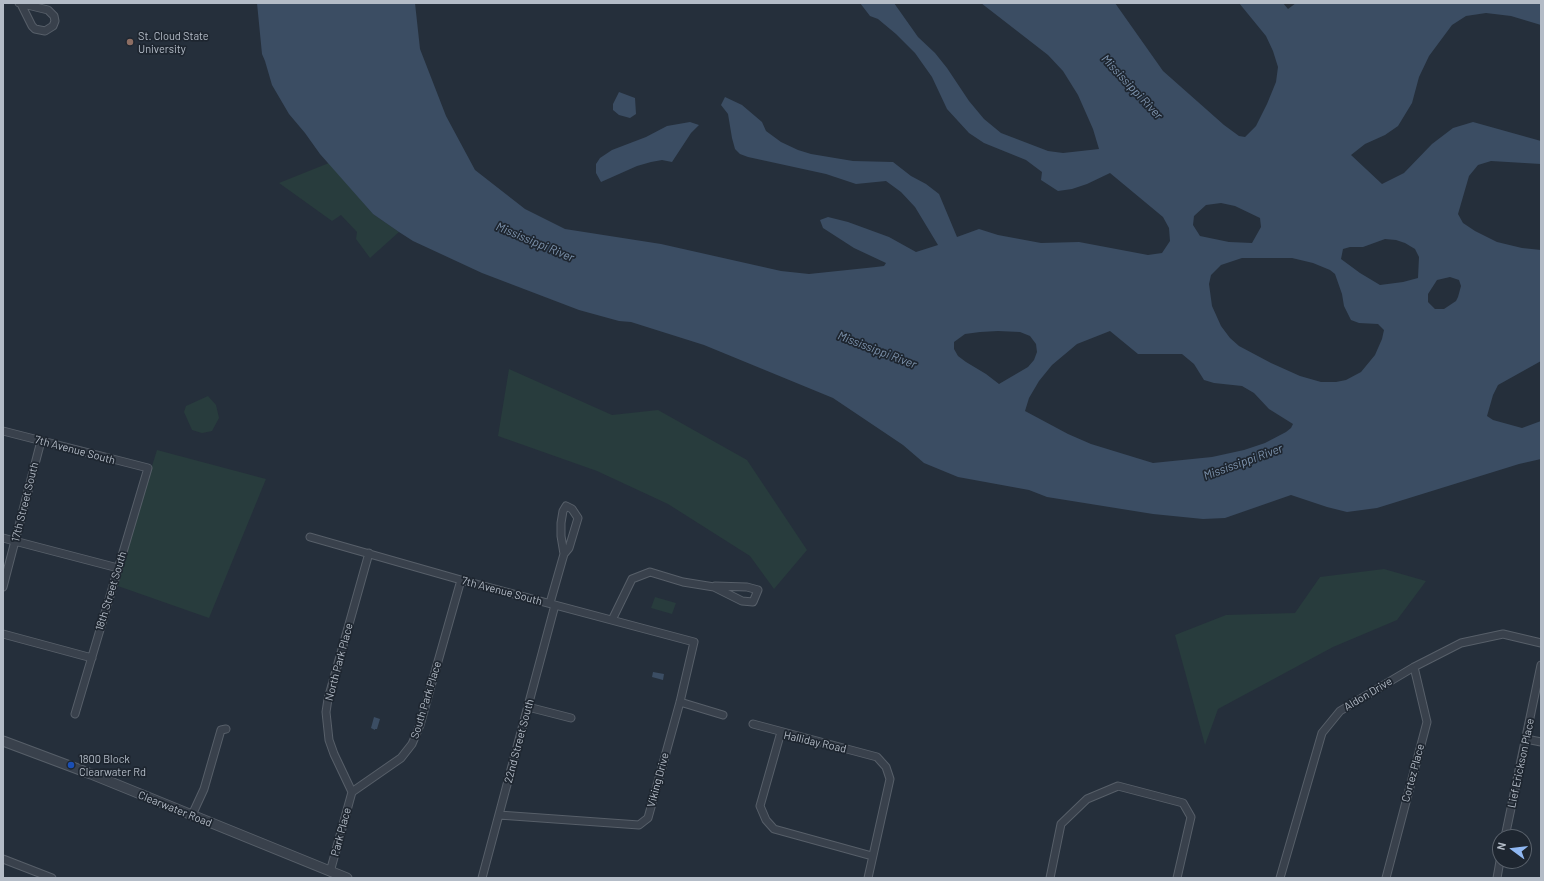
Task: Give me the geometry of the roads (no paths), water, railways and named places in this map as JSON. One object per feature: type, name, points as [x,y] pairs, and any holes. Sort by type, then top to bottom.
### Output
[{"type":"street","points":[[20,3],[48,10],[54,16],[54,26],[46,31],[35,29],[20,3]]},
{"type":"street","name":"7th Avenue South","points":[[3,431],[148,468]]},
{"type":"street","name":"17th Street South","points":[[3,587],[41,440]]},
{"type":"street","name":"18th Street South","points":[[75,714],[148,468]]},
{"type":"street","name":"22nd Street South","points":[[482,878],[528,707],[553,604],[564,554],[560,523],[566,506],[572,509],[578,518],[569,548],[564,554]]},
{"type":"street","name":"7th Avenue South","points":[[310,537],[461,580],[694,642]]},
{"type":"street","points":[[3,538],[118,568]]},
{"type":"street","name":"North Park Place","points":[[352,792],[329,740],[326,712],[328,699],[369,553]]},
{"type":"street","points":[[612,620],[632,579],[650,572],[683,582],[714,587],[742,601],[753,602],[758,590],[747,587],[714,587]]},
{"type":"street","name":"South Park Place","points":[[352,792],[401,758],[412,744],[425,709],[461,580]]},
{"type":"street","points":[[3,634],[92,658]]},
{"type":"street","name":"Aldon Drive","points":[[1280,878],[1322,733],[1340,710],[1414,667],[1461,643],[1503,634],[1541,643]]},
{"type":"street","name":"Viking Drive","points":[[499,815],[639,825],[648,818],[680,702],[694,642]]},
{"type":"street","name":"Lief Erickson Place","points":[[1507,829],[1541,665]]},
{"type":"street","name":"Cortez Place","points":[[1386,878],[1427,722],[1414,667]]},
{"type":"street","points":[[680,702],[723,715]]},
{"type":"street","points":[[528,707],[571,718]]},
{"type":"street","points":[[753,724],[781,732]]},
{"type":"street","points":[[192,816],[204,789],[222,730],[226,729]]},
{"type":"street","name":"Halliday Road","points":[[868,878],[890,779],[886,767],[877,758],[781,732],[760,806],[766,820],[774,829],[872,856]]},
{"type":"street","points":[[1526,739],[1541,742]]},
{"type":"street","name":"Clearwater Road","points":[[3,741],[90,774],[347,878]]},
{"type":"street","points":[[1050,878],[1061,824],[1087,799],[1118,786],[1184,803],[1191,817],[1177,878]]},
{"type":"street","name":"Park Place","points":[[330,872],[352,792]]},
{"type":"street","points":[[3,859],[52,878]]},
{"type":"water","name":"Mississippi River","points":[[257,3],[415,3],[420,49],[446,116],[475,170],[525,209],[565,229],[661,244],[781,271],[809,274],[884,266],[886,263],[854,248],[823,228],[820,220],[828,217],[848,222],[889,237],[916,252],[938,245],[915,207],[901,192],[886,181],[856,184],[826,174],[740,154],[735,149],[728,114],[721,105],[725,97],[742,105],[762,122],[766,131],[781,142],[798,150],[811,154],[853,161],[893,162],[911,176],[926,184],[939,194],[957,237],[979,229],[998,235],[1041,243],[1079,242],[1148,255],[1162,253],[1170,241],[1169,228],[1163,217],[1110,173],[1087,184],[1072,189],[1058,191],[1041,180],[1042,172],[1026,160],[984,143],[969,133],[947,109],[932,77],[915,53],[878,19],[870,16],[860,3],[894,3],[918,37],[935,53],[947,68],[969,101],[984,119],[1001,133],[1048,151],[1063,153],[1099,149],[1093,129],[1078,95],[1063,71],[1048,55],[981,3],[1115,3],[1163,71],[1224,125],[1239,136],[1245,137],[1256,126],[1267,104],[1276,82],[1278,67],[1266,36],[1239,3],[1283,3],[1288,9],[1296,3],[1541,3],[1541,25],[1511,16],[1486,13],[1466,16],[1452,25],[1429,56],[1419,77],[1412,103],[1398,126],[1385,135],[1365,144],[1351,155],[1382,184],[1404,173],[1432,144],[1453,128],[1473,122],[1541,141],[1541,164],[1491,161],[1478,165],[1469,176],[1458,214],[1463,223],[1497,242],[1522,248],[1541,250],[1541,361],[1498,385],[1493,395],[1487,416],[1493,420],[1522,428],[1541,421],[1541,459],[1519,464],[1377,508],[1347,512],[1291,495],[1225,518],[1203,519],[1153,514],[1047,497],[1029,490],[958,477],[924,463],[903,445],[833,398],[704,345],[631,322],[619,321],[579,310],[482,273],[413,241],[373,214],[320,154],[289,114],[272,85],[262,54]],"holes":[[[1221,203],[1235,206],[1260,218],[1261,227],[1252,243],[1229,242],[1200,236],[1193,225],[1194,216],[1206,205]],[[1385,239],[1405,243],[1415,249],[1419,257],[1418,278],[1403,282],[1380,285],[1341,259],[1343,249],[1350,247],[1363,247]],[[1242,258],[1292,258],[1313,263],[1330,270],[1335,274],[1342,294],[1344,306],[1351,320],[1359,323],[1378,324],[1384,330],[1375,355],[1361,372],[1346,380],[1321,382],[1300,376],[1239,346],[1230,338],[1221,326],[1212,306],[1209,284],[1211,275],[1221,265]],[[1450,277],[1459,280],[1461,286],[1456,301],[1444,309],[1435,309],[1428,302],[1428,294],[1437,280]],[[998,331],[1020,332],[1030,336],[1036,344],[1037,352],[1034,360],[1028,367],[999,384],[958,356],[954,349],[954,342],[965,334]],[[1110,331],[1138,354],[1182,354],[1194,364],[1204,380],[1214,383],[1242,386],[1254,393],[1269,409],[1293,424],[1286,432],[1265,443],[1244,450],[1212,457],[1153,463],[1091,444],[1068,434],[1025,411],[1029,398],[1039,381],[1052,365],[1077,344]]]},
{"type":"water","points":[[619,92],[635,98],[636,114],[630,118],[619,115],[613,110],[613,104]]},
{"type":"water","points":[[690,122],[699,125],[691,133],[672,162],[662,160],[651,162],[637,166],[601,182],[596,173],[596,164],[600,158],[612,150],[646,137],[667,126]]},
{"type":"water","points":[[653,672],[664,674],[663,680],[652,677]]},
{"type":"water","points":[[374,717],[380,719],[377,729],[375,730],[371,728]]},
{"type":"place","name":"St. Cloud State University","points":[[130,42]]},
{"type":"place","name":"1800 Block Clearwater Rd","points":[[71,765]]}]
